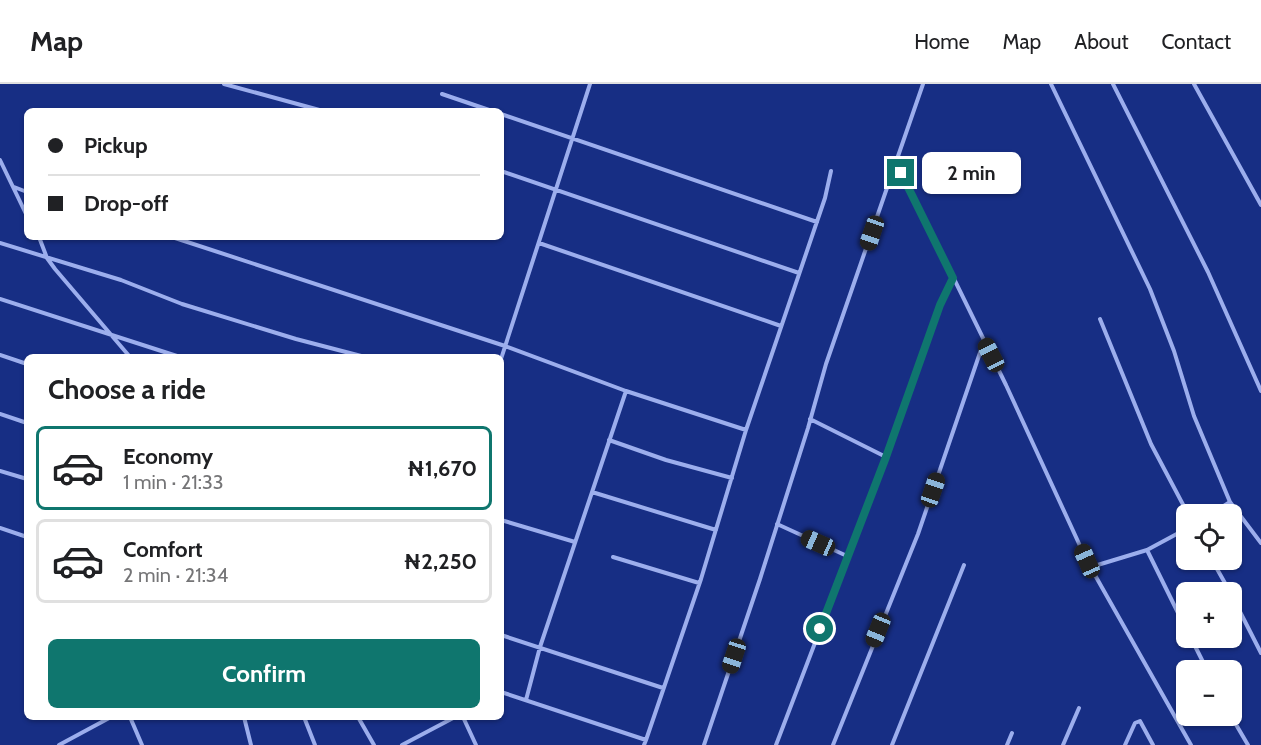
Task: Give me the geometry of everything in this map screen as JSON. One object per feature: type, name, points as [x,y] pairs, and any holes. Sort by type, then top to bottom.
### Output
[{"type":"street","points":[[224,84],[312,108]]},
{"type":"street","points":[[503,354],[590,84]]},
{"type":"street","points":[[704,745],[777,524],[826,364],[923,84]]},
{"type":"street","points":[[1051,84],[1150,289],[1174,351],[1194,416],[1230,502],[1261,543]]},
{"type":"street","points":[[1113,84],[1208,272],[1261,391]]},
{"type":"street","points":[[1194,84],[1261,205]]},
{"type":"street","points":[[442,94],[483,108]]},
{"type":"street","points":[[504,115],[816,222]]},
{"type":"street","points":[[0,160],[24,209]]},
{"type":"street","points":[[896,166],[907,183],[984,340],[1091,567],[1191,745]]},
{"type":"street","points":[[644,745],[699,583],[746,430],[831,171]]},
{"type":"street","points":[[504,172],[799,273]]},
{"type":"street","points":[[14,187],[24,191]]},
{"type":"street","points":[[40,240],[47,258],[128,354]]},
{"type":"street","points":[[181,240],[506,346],[626,391],[746,430]]},
{"type":"street","points":[[0,243],[121,280],[182,304],[354,354]]},
{"type":"street","points":[[539,243],[781,326]]},
{"type":"street","points":[[776,745],[886,457],[940,305],[953,278]]},
{"type":"street","points":[[0,298],[171,354]]},
{"type":"street","points":[[1100,319],[1151,444],[1183,504]]},
{"type":"street","points":[[833,745],[918,534],[984,340]]},
{"type":"street","points":[[0,355],[24,363]]},
{"type":"street","points":[[526,700],[540,647],[626,391]]},
{"type":"street","points":[[0,414],[24,422]]},
{"type":"street","points":[[810,419],[886,457]]},
{"type":"street","points":[[609,440],[666,460],[732,478]]},
{"type":"street","points":[[812,650],[886,457]]},
{"type":"street","points":[[0,471],[24,478]]},
{"type":"street","points":[[592,492],[716,530]]},
{"type":"street","points":[[504,521],[575,542]]},
{"type":"street","points":[[777,524],[847,556]]},
{"type":"street","points":[[0,528],[24,536]]},
{"type":"street","points":[[1091,567],[1148,550],[1176,535]]},
{"type":"street","points":[[1148,550],[1176,608]]},
{"type":"street","points":[[613,557],[699,583]]},
{"type":"street","points":[[892,745],[964,565]]},
{"type":"street","points":[[1242,616],[1261,653]]},
{"type":"street","points":[[504,636],[663,688]]},
{"type":"street","points":[[504,694],[646,740]]},
{"type":"street","points":[[1064,745],[1079,708]]},
{"type":"street","points":[[59,745],[105,720]]},
{"type":"street","points":[[131,720],[142,745]]},
{"type":"street","points":[[245,720],[250,745]]},
{"type":"street","points":[[305,720],[315,745]]},
{"type":"street","points":[[360,720],[374,745]]},
{"type":"street","points":[[402,745],[449,720]]},
{"type":"street","points":[[464,720],[476,745]]},
{"type":"street","points":[[1125,745],[1137,721],[1143,725],[1153,745]]},
{"type":"street","points":[[1237,726],[1248,745]]},
{"type":"street","points":[[1007,745],[1012,733]]},
{"type":"route","points":[[820,629],[886,457],[940,305],[953,278],[901,173]]}]
